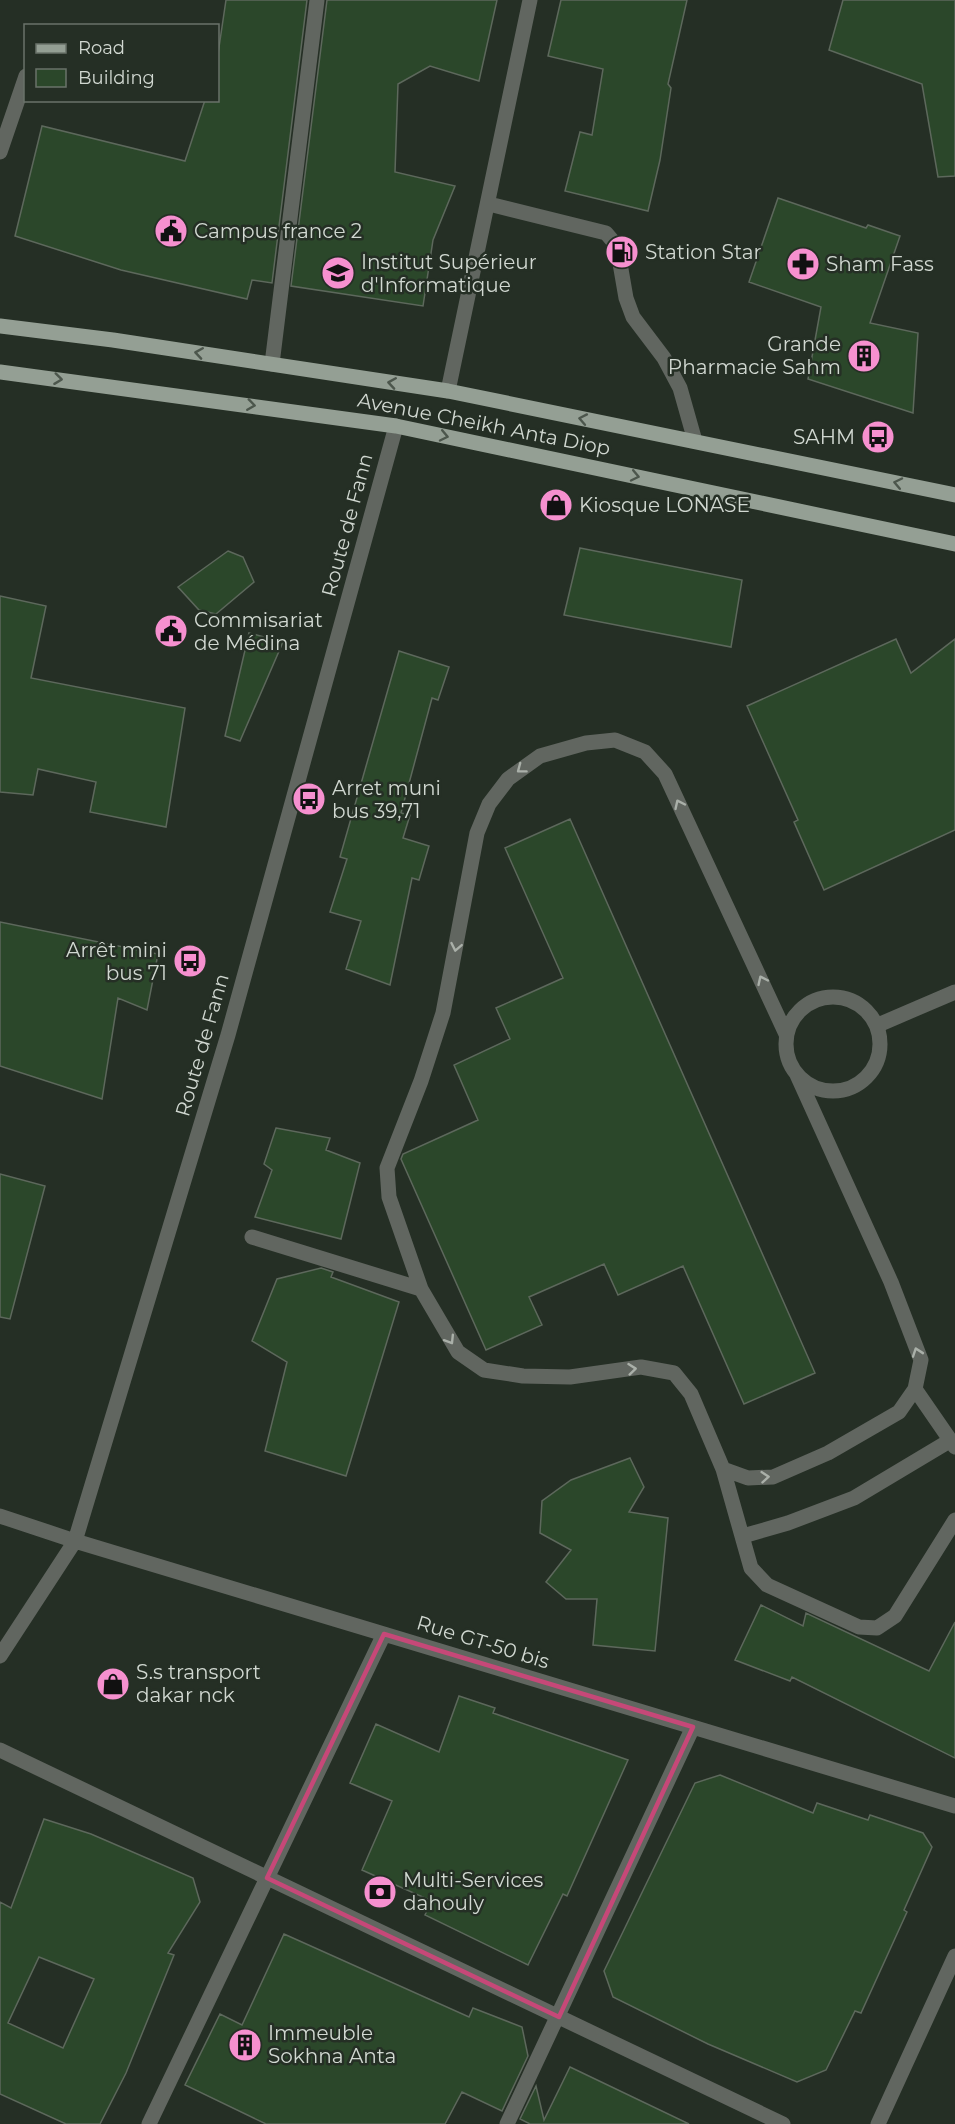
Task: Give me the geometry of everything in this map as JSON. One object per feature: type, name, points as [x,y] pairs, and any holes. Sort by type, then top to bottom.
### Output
[{"type":"main road","name":"Avenue Cheikh Anta Diop","points":[[0,326],[113,340],[448,392],[955,495]]},
{"type":"main road","name":"Avenue Cheikh Anta Diop","points":[[0,372],[396,426],[955,544]]},
{"type":"street","points":[[272,364],[317,0]]},
{"type":"street","points":[[448,392],[530,0]]},
{"type":"street","points":[[0,152],[24,82]]},
{"type":"street","points":[[489,204],[606,233],[617,246],[626,298],[633,317],[664,358],[680,388],[695,441]]},
{"type":"street","name":"Route de Fann","points":[[0,1656],[75,1541],[228,1035],[396,426]]},
{"type":"street","points":[[723,1469],[748,1478],[773,1477],[828,1453],[899,1412],[915,1389],[921,1360],[891,1282],[797,1075],[786,1056],[786,1034],[665,774],[645,752],[615,740],[586,743],[540,756],[508,779],[489,804],[477,833],[443,1013],[421,1081],[387,1168],[389,1197],[422,1289],[458,1352],[484,1370],[523,1376],[558,1376],[641,1367],[674,1373],[691,1394],[723,1469],[751,1568],[767,1585],[860,1628],[877,1628],[895,1616],[955,1520]]},
{"type":"street","points":[[878,1025],[955,992]]},
{"type":"street","points":[[786,1034],[795,1015],[810,1002],[829,996],[849,998],[866,1009],[878,1025],[881,1044],[877,1063],[866,1078],[850,1089],[831,1091],[812,1087],[797,1075]]},
{"type":"street","points":[[252,1237],[422,1289]]},
{"type":"street","points":[[743,1536],[788,1523],[854,1498],[953,1443],[915,1389]]},
{"type":"street","name":"Rue GT-50 bis","points":[[0,1516],[75,1541],[955,1806]]},
{"type":"street","points":[[149,2124],[384,1634]]},
{"type":"street","points":[[507,2124],[693,1727]]},
{"type":"street","points":[[0,1750],[783,2124]]},
{"type":"street","points":[[878,2124],[955,1956]]},
{"type":"highlighted area","points":[[384,1634],[693,1727],[559,2017],[267,1878]]},
{"type":"building","points":[[226,0],[307,0],[272,283],[252,280],[247,299],[121,270],[15,236],[42,126],[185,161],[204,102],[219,102],[219,47]]},
{"type":"building","points":[[327,0],[497,0],[479,81],[430,66],[398,84],[395,172],[455,186],[433,240],[423,306],[291,286]]},
{"type":"building","points":[[561,0],[687,0],[668,84],[671,88],[660,160],[648,211],[565,191],[580,132],[592,135],[603,69],[548,56]]},
{"type":"building","points":[[843,0],[955,0],[955,176],[938,177],[922,84],[829,50]]},
{"type":"building","points":[[778,198],[866,228],[868,225],[900,236],[870,323],[918,333],[913,413],[808,379],[821,307],[749,282]]},
{"type":"building","points":[[580,548],[742,580],[731,647],[564,615]]},
{"type":"building","points":[[228,551],[243,557],[254,582],[216,614],[199,610],[178,587]]},
{"type":"building","points":[[0,596],[46,606],[31,678],[185,708],[166,827],[90,812],[96,782],[38,769],[33,795],[0,792]]},
{"type":"building","points":[[249,633],[283,642],[240,741],[225,736]]},
{"type":"building","points":[[896,639],[911,673],[955,639],[955,830],[824,890],[794,822],[798,820],[747,706]]},
{"type":"building","points":[[399,651],[449,667],[438,700],[432,698],[401,813],[410,815],[403,838],[429,846],[419,880],[412,878],[390,985],[346,969],[361,921],[330,912],[347,859],[340,857]]},
{"type":"building","points":[[570,819],[815,1373],[744,1404],[683,1266],[618,1295],[604,1264],[529,1297],[542,1325],[486,1350],[401,1159],[403,1154],[478,1120],[454,1065],[510,1039],[496,1008],[563,978],[505,848]]},
{"type":"building","points":[[0,922],[158,954],[147,1010],[118,998],[102,1099],[0,1066]]},
{"type":"building","points":[[276,1128],[330,1138],[326,1150],[360,1163],[341,1239],[255,1217],[272,1170],[264,1164]]},
{"type":"building","points":[[0,1174],[45,1186],[10,1319],[0,1317]]},
{"type":"building","points":[[321,1268],[333,1272],[331,1277],[399,1302],[346,1476],[265,1451],[287,1362],[252,1341],[277,1279]]},
{"type":"building","points":[[630,1458],[644,1487],[629,1512],[668,1518],[655,1651],[593,1645],[597,1599],[566,1599],[546,1582],[571,1550],[540,1533],[542,1501],[571,1480]]},
{"type":"building","points":[[761,1605],[803,1626],[806,1613],[929,1671],[955,1622],[955,1758],[792,1677],[790,1681],[735,1660]]},
{"type":"building","points":[[459,1696],[495,1708],[493,1713],[628,1760],[567,1896],[563,1894],[528,1965],[425,1915],[432,1901],[362,1870],[392,1801],[350,1783],[376,1724],[439,1752]]},
{"type":"building","points":[[720,1775],[813,1813],[817,1803],[868,1820],[870,1815],[923,1833],[932,1847],[904,1910],[907,1912],[861,2013],[855,2011],[826,2070],[797,2082],[708,2044],[613,1997],[604,1971],[695,1783]]},
{"type":"building","points":[[44,1819],[91,1834],[193,1878],[200,1902],[168,1953],[174,1955],[126,2073],[100,2124],[66,2124],[0,2094],[0,1902],[11,1908]],"holes":[[[39,1957],[94,1979],[63,2048],[8,2023]]]},
{"type":"building","points":[[284,1934],[469,2017],[473,2008],[522,2027],[528,2056],[502,2111],[462,2092],[445,2124],[266,2124],[185,2085],[220,2014],[242,2025]]},
{"type":"building","points":[[570,2067],[689,2124],[530,2124],[520,2119],[536,2086],[544,2120]]},
{"type":"place","name":"Campus france 2","points":[[171,231]]},
{"type":"place","name":"Station Star","points":[[622,252]]},
{"type":"place","name":"Sham Fass","points":[[803,264]]},
{"type":"place","name":"Institut Supérieur d'Informatique","points":[[338,273]]},
{"type":"place","name":"Grande Pharmacie Sahm","points":[[864,356]]},
{"type":"place","name":"SAHM","points":[[878,437]]},
{"type":"place","name":"Kiosque LONASE","points":[[556,505]]},
{"type":"place","name":"Commisariat de Médina","points":[[171,631]]},
{"type":"place","name":"Arret muni bus 39,71","points":[[309,799]]},
{"type":"place","name":"Arrêt mini bus 71","points":[[190,961]]},
{"type":"place","name":"S.s transport dakar nck","points":[[113,1684]]},
{"type":"place","name":"Multi-Services dahouly","points":[[380,1892]]},
{"type":"place","name":"Immeuble Sokhna Anta","points":[[245,2045]]}]
